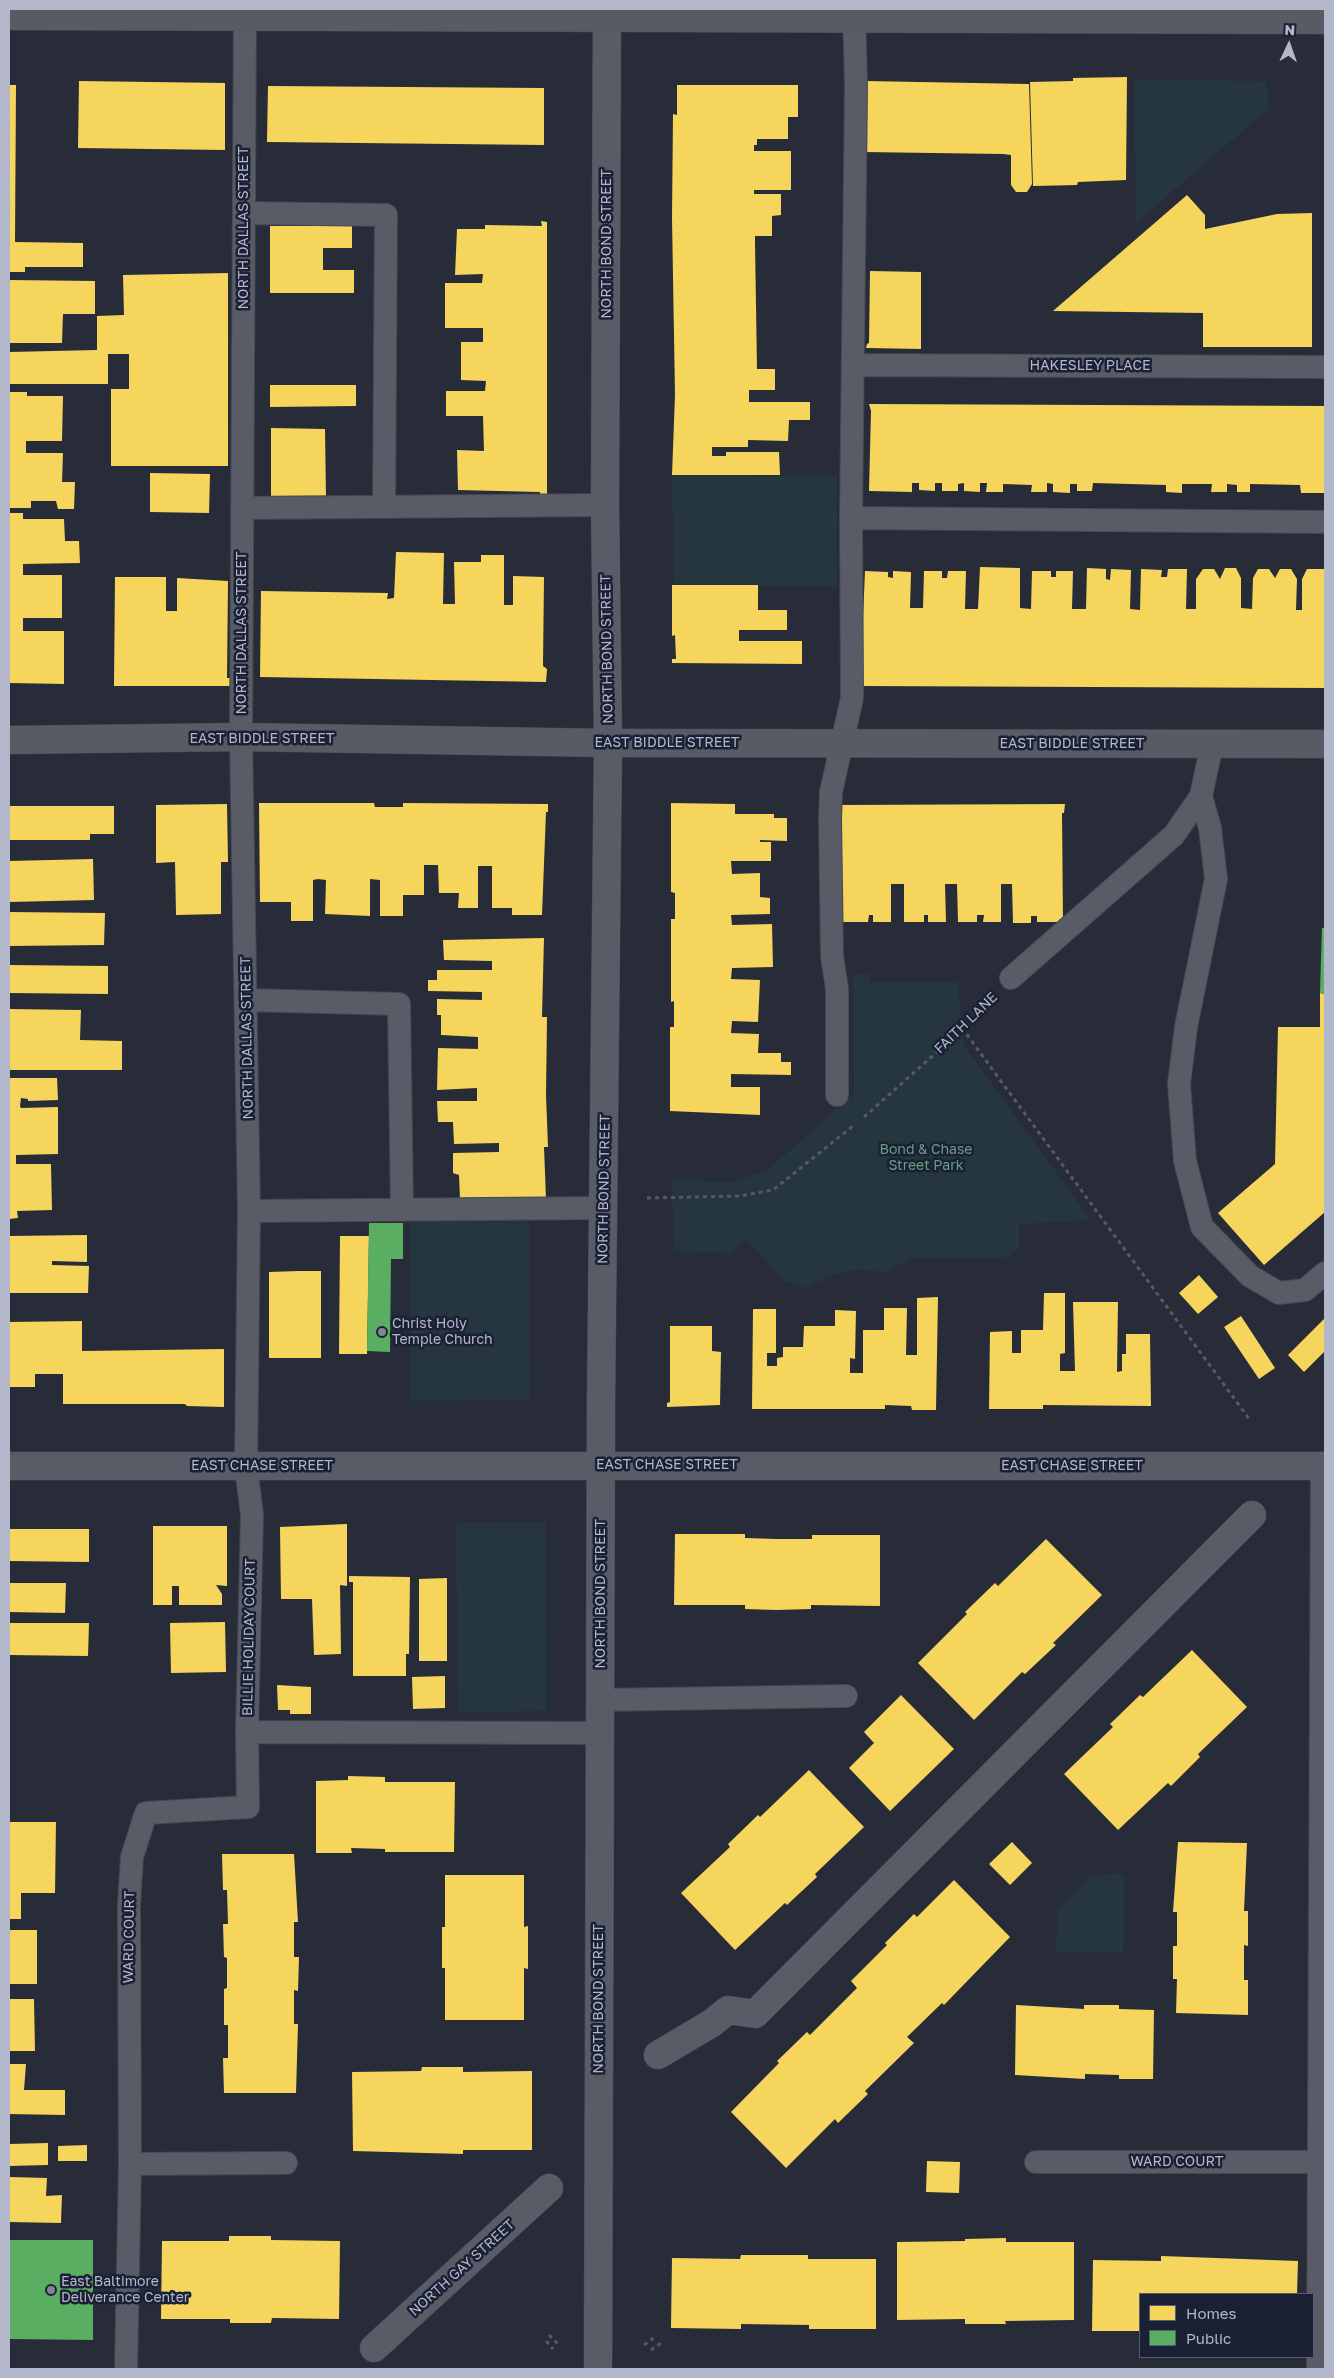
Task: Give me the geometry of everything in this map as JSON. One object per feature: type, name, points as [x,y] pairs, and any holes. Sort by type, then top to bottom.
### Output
[{"type":"main road","points":[[9,16],[245,13],[608,13],[1325,20]]},
{"type":"main road","name":"EAST BIDDLE STREET","points":[[9,740],[241,737],[608,743],[1325,744]]},
{"type":"street","name":"NORTH BOND STREET","points":[[598,2369],[600,1700],[608,743],[605,505],[608,13]]},
{"type":"street","name":"EAST CHASE STREET","points":[[9,1466],[1324,1465]]},
{"type":"street","points":[[658,2055],[712,2023],[728,2010],[755,2014],[1252,1514]]},
{"type":"street","name":"NORTH GAY STREET","points":[[374,2348],[549,2188]]},
{"type":"lane","name":"NORTH DALLAS STREET","points":[[245,13],[241,737],[247,1000],[246,1466]]},
{"type":"lane","points":[[837,1095],[837,989],[832,956],[830,819],[831,792],[852,698],[851,518],[856,87],[854,14]]},
{"type":"lane","points":[[244,213],[386,215],[384,507]]},
{"type":"lane","name":"HAKESLEY PLACE","points":[[854,365],[1325,367]]},
{"type":"lane","points":[[242,508],[605,505]]},
{"type":"lane","points":[[851,518],[1325,522]]},
{"type":"lane","points":[[1011,978],[1174,836],[1201,796],[1212,744]]},
{"type":"lane","points":[[1201,796],[1210,828],[1216,879],[1186,1027],[1179,1084],[1185,1161],[1202,1227],[1250,1276],[1279,1293],[1305,1290],[1325,1273]]},
{"type":"lane","points":[[247,1000],[399,1004],[402,1210]]},
{"type":"lane","points":[[248,1211],[604,1208]]},
{"type":"lane","points":[[1318,2369],[1324,1465]]},
{"type":"lane","name":"BILLIE HOLIDAY COURT","points":[[246,1466],[252,1515],[247,1732],[248,1807]]},
{"type":"lane","points":[[600,1700],[846,1696]]},
{"type":"lane","points":[[247,1732],[600,1733]]},
{"type":"lane","name":"WARD COURT","points":[[126,2369],[130,2164],[129,1904],[132,1857],[146,1814],[248,1807]]},
{"type":"lane","name":"WARD COURT","points":[[1036,2162],[1318,2162]]},
{"type":"lane","points":[[130,2164],[286,2163]]},
{"type":"path","name":"FAITH LANE","points":[[862,1118],[973,1020],[1011,978]]},
{"type":"path","points":[[962,1028],[1250,1420]]},
{"type":"path","points":[[647,1198],[740,1196],[773,1190],[855,1124]]},
{"type":"path","points":[[549,2335],[559,2345]]},
{"type":"path","points":[[644,2345],[655,2337]]},
{"type":"path","points":[[546,2341],[553,2349]]},
{"type":"path","points":[[651,2350],[661,2343]]},
{"type":"green space","points":[[1134,80],[1267,81],[1268,109],[1136,223]]},
{"type":"green space","points":[[672,475],[837,477],[837,586],[674,585]]},
{"type":"green space","name":"Bond & Chase Street Park","points":[[853,974],[869,974],[870,983],[958,981],[963,1044],[1091,1220],[1019,1224],[1019,1248],[1009,1257],[910,1258],[886,1273],[864,1270],[845,1272],[806,1288],[785,1281],[746,1240],[730,1253],[674,1251],[672,1180],[735,1182],[769,1169],[854,1093]]},
{"type":"green space","points":[[529,1221],[530,1400],[410,1401],[410,1222]]},
{"type":"green space","points":[[546,1522],[547,1711],[458,1712],[456,1523]]},
{"type":"green space","points":[[1122,1873],[1125,1880],[1123,1953],[1056,1952],[1058,1908],[1091,1876]]},
{"type":"building: Homes","points":[[1127,77],[1126,180],[1078,182],[1077,185],[1033,186],[1030,82],[1073,81],[1073,78]]},
{"type":"building: Homes","points":[[79,81],[225,83],[225,150],[78,148]]},
{"type":"building: Homes","points":[[864,81],[1029,84],[1032,184],[1027,192],[1016,192],[1011,185],[1011,155],[863,152]]},
{"type":"building: Homes","points":[[9,85],[16,85],[15,242],[83,243],[83,267],[25,267],[25,272],[9,272]]},
{"type":"building: Homes","points":[[677,85],[798,85],[798,117],[788,117],[788,139],[757,139],[757,145],[754,145],[754,151],[791,151],[791,190],[754,190],[754,194],[781,194],[781,215],[772,216],[772,236],[755,236],[757,369],[775,369],[775,390],[749,390],[749,402],[810,402],[810,420],[789,420],[788,441],[748,440],[748,447],[712,447],[712,456],[726,456],[726,452],[779,452],[780,475],[672,475],[675,395],[672,218],[673,114],[677,115]]},
{"type":"building: Homes","points":[[268,86],[544,88],[544,145],[267,142]]},
{"type":"building: Homes","points":[[1187,195],[1205,215],[1205,229],[1277,214],[1312,213],[1312,347],[1203,347],[1203,313],[1053,311]]},
{"type":"building: Homes","points":[[541,221],[547,222],[547,497],[540,496],[540,492],[458,490],[457,450],[484,451],[483,416],[446,416],[446,391],[485,391],[486,381],[461,380],[461,342],[483,342],[483,328],[445,328],[445,283],[482,283],[483,274],[455,275],[457,229],[485,229],[485,225],[542,226]]},
{"type":"building: Homes","points":[[270,226],[352,226],[352,248],[323,248],[323,270],[354,270],[354,293],[270,293]]},
{"type":"building: Homes","points":[[870,271],[921,272],[921,349],[866,348],[869,343]]},
{"type":"building: Homes","points":[[228,273],[228,466],[111,466],[111,389],[129,389],[129,354],[108,354],[108,384],[9,384],[9,352],[97,350],[97,316],[124,315],[123,275]]},
{"type":"building: Homes","points":[[9,280],[95,281],[95,314],[63,314],[62,343],[9,343]]},
{"type":"building: Homes","points":[[270,385],[356,385],[356,406],[270,407]]},
{"type":"building: Homes","points":[[9,392],[27,392],[27,396],[63,396],[62,441],[26,441],[26,453],[63,453],[62,482],[75,482],[74,509],[58,509],[56,501],[31,501],[31,508],[9,508]]},
{"type":"building: Homes","points":[[869,404],[1325,406],[1325,493],[1301,493],[1300,485],[1250,484],[1250,492],[1237,492],[1237,485],[1227,484],[1227,492],[1211,492],[1212,484],[1182,484],[1182,493],[1166,492],[1166,485],[1093,483],[1092,491],[1077,491],[1077,484],[1070,484],[1070,493],[1053,492],[1053,484],[1047,483],[1047,492],[1031,492],[1032,485],[1003,484],[1003,492],[986,492],[987,483],[980,483],[980,492],[964,491],[964,483],[958,484],[958,491],[942,491],[942,483],[935,483],[935,491],[919,490],[919,483],[912,483],[912,492],[869,491],[871,411]]},
{"type":"building: Homes","points":[[271,428],[325,429],[326,497],[271,497]]},
{"type":"building: Homes","points":[[150,473],[210,474],[209,513],[150,512]]},
{"type":"building: Homes","points":[[9,513],[23,513],[23,519],[64,519],[65,541],[79,541],[80,563],[23,564],[23,575],[62,575],[62,618],[23,618],[23,631],[64,631],[64,684],[9,683]]},
{"type":"building: Homes","points":[[396,552],[444,553],[443,604],[455,604],[454,562],[481,562],[481,555],[504,555],[504,605],[513,605],[513,576],[544,577],[543,666],[547,669],[546,682],[260,677],[261,591],[388,593],[387,599],[394,598]]},
{"type":"building: Homes","points":[[980,567],[1020,568],[1020,608],[1031,609],[1032,571],[1051,571],[1051,577],[1056,577],[1056,571],[1073,571],[1072,609],[1086,609],[1087,568],[1106,569],[1106,579],[1110,580],[1111,569],[1131,570],[1130,609],[1140,610],[1141,569],[1162,570],[1161,577],[1167,577],[1168,569],[1187,569],[1186,609],[1196,609],[1196,579],[1203,569],[1214,569],[1220,579],[1225,568],[1236,568],[1241,578],[1241,608],[1252,609],[1253,578],[1258,569],[1269,569],[1275,578],[1280,569],[1291,569],[1297,579],[1296,610],[1302,610],[1302,579],[1307,569],[1325,569],[1325,688],[860,686],[865,571],[888,572],[888,577],[893,578],[893,571],[911,572],[910,608],[923,608],[924,571],[942,571],[942,578],[947,578],[948,571],[966,571],[965,609],[978,609]]},
{"type":"building: Homes","points":[[115,577],[166,577],[166,611],[177,611],[177,578],[228,581],[227,678],[230,678],[230,686],[114,686]]},
{"type":"building: Homes","points":[[672,585],[758,585],[758,610],[787,610],[787,630],[739,630],[739,641],[802,641],[802,664],[672,663],[672,659],[676,659],[675,635],[672,636]]},
{"type":"building: Homes","points":[[259,803],[374,803],[375,807],[403,807],[403,803],[548,804],[548,812],[546,812],[542,915],[512,915],[512,908],[492,908],[492,866],[478,866],[478,908],[458,908],[459,893],[439,893],[438,865],[424,865],[424,895],[403,895],[403,916],[380,916],[380,880],[370,879],[370,916],[325,914],[326,880],[318,879],[313,880],[313,921],[291,921],[291,902],[260,902]]},
{"type":"building: Homes","points":[[671,803],[735,804],[735,814],[774,814],[774,818],[787,818],[787,841],[760,840],[760,842],[771,842],[771,861],[731,861],[732,874],[760,873],[760,897],[770,898],[770,914],[731,915],[732,925],[772,924],[773,967],[732,968],[731,979],[760,980],[758,1022],[732,1021],[731,1033],[759,1034],[758,1053],[781,1053],[781,1062],[791,1062],[791,1075],[731,1074],[731,1087],[760,1087],[760,1115],[670,1111],[670,1027],[674,1027],[674,1001],[671,1002],[671,919],[675,919],[675,893],[671,892]]},
{"type":"building: Homes","points":[[227,804],[228,862],[221,862],[221,914],[176,915],[175,862],[156,863],[156,805]]},
{"type":"building: Homes","points":[[1065,804],[1064,813],[1062,813],[1063,922],[1037,922],[1037,916],[1031,916],[1031,923],[1013,923],[1012,884],[1001,884],[1001,922],[983,922],[984,915],[977,915],[977,922],[958,922],[957,884],[945,884],[946,922],[928,922],[928,915],[924,915],[924,922],[904,922],[904,884],[891,884],[891,922],[873,922],[873,915],[869,915],[868,922],[842,922],[842,811],[839,812],[839,805]]},
{"type":"building: Homes","points":[[9,806],[114,806],[114,834],[90,834],[90,840],[9,840]]},
{"type":"building: Homes","points":[[93,859],[94,900],[9,902],[9,861]]},
{"type":"building: Homes","points":[[9,912],[105,913],[104,945],[9,946]]},
{"type":"building: Homes","points":[[544,938],[542,1017],[547,1017],[546,1095],[548,1147],[544,1147],[546,1199],[460,1199],[459,1175],[453,1173],[453,1153],[499,1152],[499,1143],[454,1144],[453,1122],[438,1122],[437,1101],[477,1101],[477,1088],[437,1090],[438,1048],[478,1049],[478,1037],[441,1035],[441,1015],[437,1015],[437,999],[482,1000],[482,992],[428,991],[428,980],[437,980],[437,970],[492,970],[492,961],[444,960],[443,940]]},
{"type":"building: Homes","points":[[9,965],[108,966],[108,994],[9,993]]},
{"type":"building: Homes","points":[[1320,993],[1325,994],[1325,1212],[1264,1265],[1218,1213],[1275,1164],[1278,1027],[1320,1027]]},
{"type":"building: Homes","points":[[9,1009],[81,1010],[80,1040],[122,1041],[122,1070],[9,1070]]},
{"type":"building: Homes","points":[[9,1078],[57,1078],[58,1100],[28,1101],[28,1099],[21,1098],[20,1106],[21,1108],[58,1107],[58,1154],[16,1155],[16,1164],[51,1164],[52,1210],[17,1211],[18,1218],[9,1219]]},
{"type":"building: Homes","points":[[87,1235],[87,1262],[52,1261],[52,1265],[89,1266],[88,1293],[9,1293],[9,1236]]},
{"type":"building: Homes","points":[[340,1236],[369,1236],[367,1354],[339,1354]]},
{"type":"building: Homes","points":[[321,1271],[321,1358],[269,1358],[269,1272]]},
{"type":"building: Homes","points":[[1199,1275],[1218,1297],[1198,1314],[1179,1293]]},
{"type":"building: Homes","points":[[1044,1293],[1065,1293],[1065,1353],[1060,1354],[1060,1371],[1075,1371],[1073,1302],[1118,1302],[1117,1372],[1122,1371],[1122,1354],[1126,1354],[1126,1334],[1150,1334],[1151,1406],[1043,1405],[1043,1409],[989,1409],[990,1332],[1012,1331],[1012,1353],[1021,1353],[1021,1330],[1043,1330]]},
{"type":"building: Homes","points":[[938,1297],[936,1410],[912,1410],[911,1406],[885,1405],[885,1409],[752,1409],[753,1309],[776,1309],[776,1353],[767,1353],[767,1366],[777,1366],[777,1358],[783,1357],[783,1347],[803,1347],[804,1326],[835,1326],[835,1310],[856,1311],[855,1359],[850,1358],[850,1373],[863,1373],[863,1330],[884,1330],[884,1308],[907,1308],[906,1355],[917,1355],[917,1298]]},
{"type":"building: Homes","points":[[1241,1316],[1275,1368],[1259,1379],[1224,1327]]},
{"type":"building: Homes","points":[[1325,1318],[1325,1351],[1304,1372],[1288,1355]]},
{"type":"building: Homes","points":[[82,1321],[82,1351],[224,1349],[224,1407],[187,1406],[185,1404],[63,1404],[63,1374],[35,1374],[35,1387],[9,1387],[9,1322]]},
{"type":"building: Homes","points":[[670,1326],[712,1326],[712,1351],[721,1352],[720,1405],[667,1407],[667,1403],[670,1402]]},
{"type":"building: Homes","points":[[347,1524],[347,1586],[340,1585],[341,1654],[314,1655],[312,1599],[281,1599],[280,1527]]},
{"type":"building: Homes","points":[[153,1526],[227,1526],[227,1586],[216,1585],[222,1594],[222,1605],[179,1605],[179,1586],[172,1586],[172,1605],[153,1605]]},
{"type":"building: Homes","points":[[9,1529],[89,1529],[89,1562],[9,1561]]},
{"type":"building: Homes","points":[[675,1534],[745,1534],[745,1538],[777,1539],[812,1539],[812,1535],[880,1535],[880,1606],[811,1605],[811,1609],[776,1610],[745,1609],[745,1605],[674,1605]]},
{"type":"building: Homes","points":[[1046,1539],[1102,1595],[1053,1643],[1056,1645],[1025,1674],[1022,1672],[974,1720],[918,1663],[967,1614],[965,1612],[995,1583],[998,1586]]},
{"type":"building: Homes","points":[[349,1576],[410,1577],[409,1654],[406,1654],[406,1676],[353,1676],[353,1582],[349,1582]]},
{"type":"building: Homes","points":[[447,1578],[447,1661],[419,1661],[419,1579]]},
{"type":"building: Homes","points":[[9,1583],[66,1583],[65,1613],[9,1612]]},
{"type":"building: Homes","points":[[225,1622],[226,1672],[171,1673],[170,1623]]},
{"type":"building: Homes","points":[[9,1623],[89,1623],[88,1656],[9,1655]]},
{"type":"building: Homes","points":[[1192,1650],[1247,1707],[1198,1754],[1200,1757],[1171,1786],[1168,1783],[1118,1830],[1064,1774],[1113,1727],[1110,1724],[1140,1695],[1143,1697]]},
{"type":"building: Homes","points":[[445,1676],[445,1708],[413,1709],[412,1677]]},
{"type":"building: Homes","points":[[277,1685],[311,1687],[311,1714],[290,1714],[290,1710],[278,1710]]},
{"type":"building: Homes","points":[[901,1695],[954,1749],[890,1811],[849,1768],[874,1743],[864,1732]]},
{"type":"building: Homes","points":[[809,1770],[864,1827],[815,1874],[817,1877],[787,1905],[785,1903],[735,1950],[681,1893],[730,1847],[728,1844],[758,1815],[760,1817]]},
{"type":"building: Homes","points":[[348,1776],[385,1777],[385,1782],[455,1782],[454,1852],[385,1852],[385,1849],[351,1848],[352,1853],[316,1853],[316,1781],[348,1780]]},
{"type":"building: Homes","points":[[9,1822],[56,1822],[55,1893],[21,1893],[21,1919],[9,1919]]},
{"type":"building: Homes","points":[[1012,1842],[1032,1863],[1010,1885],[989,1864]]},
{"type":"building: Homes","points":[[1178,1842],[1247,1843],[1244,1911],[1248,1911],[1248,1946],[1244,1945],[1244,1980],[1248,1980],[1248,2015],[1176,2013],[1177,1979],[1173,1979],[1173,1946],[1177,1946],[1177,1912],[1173,1912]]},
{"type":"building: Homes","points":[[222,1854],[294,1854],[298,1922],[294,1922],[294,1957],[299,1957],[298,1991],[294,1990],[294,2024],[298,2024],[296,2093],[224,2093],[223,2058],[228,2058],[228,2025],[224,2025],[224,1989],[227,1988],[227,1958],[224,1957],[223,1924],[228,1924],[227,1890],[223,1890]]},
{"type":"building: Homes","points":[[445,1875],[524,1875],[524,1927],[528,1926],[528,1969],[524,1968],[524,2020],[445,2020],[445,1968],[442,1968],[442,1927],[445,1927]]},
{"type":"building: Homes","points":[[954,1880],[1010,1937],[944,2005],[942,2003],[907,2037],[914,2043],[865,2091],[868,2094],[838,2123],[835,2119],[786,2168],[731,2112],[779,2063],[777,2061],[807,2032],[810,2035],[857,1988],[851,1981],[887,1945],[885,1943],[914,1914],[917,1917]]},
{"type":"building: Homes","points":[[9,1930],[37,1930],[37,1984],[9,1984]]},
{"type":"building: Homes","points":[[9,1999],[34,1999],[35,2051],[9,2051]]},
{"type":"building: Homes","points":[[1016,2005],[1084,2009],[1084,2005],[1119,2005],[1119,2009],[1154,2010],[1153,2079],[1119,2079],[1119,2075],[1085,2074],[1085,2079],[1015,2075]]},
{"type":"building: Homes","points":[[9,2064],[26,2064],[24,2090],[65,2090],[65,2115],[9,2114]]},
{"type":"building: Homes","points":[[422,2067],[463,2067],[463,2072],[532,2071],[532,2150],[463,2150],[463,2154],[353,2151],[352,2072],[421,2071]]},
{"type":"building: Homes","points":[[48,2143],[48,2165],[9,2166],[9,2144]]},
{"type":"building: Homes","points":[[87,2145],[87,2161],[58,2161],[58,2146]]},
{"type":"building: Homes","points":[[927,2161],[960,2162],[959,2193],[926,2192]]},
{"type":"building: Homes","points":[[9,2177],[47,2178],[46,2196],[62,2195],[61,2223],[9,2222]]},
{"type":"building: Homes","points":[[229,2236],[271,2236],[271,2240],[340,2241],[339,2319],[272,2318],[271,2323],[230,2323],[230,2319],[161,2319],[162,2241],[229,2241]]},
{"type":"building: Homes","points":[[1006,2238],[1006,2242],[1074,2242],[1074,2320],[1005,2321],[1006,2324],[965,2324],[965,2319],[897,2320],[897,2242]]},
{"type":"building: Homes","points":[[741,2255],[808,2255],[808,2259],[876,2259],[876,2329],[809,2329],[809,2325],[741,2324],[741,2329],[671,2328],[672,2258],[740,2259]]},
{"type":"building: Homes","points":[[1161,2256],[1298,2261],[1297,2293],[1139,2293],[1139,2331],[1092,2331],[1093,2260],[1161,2261]]},
{"type":"building: Public","points":[[1322,928],[1325,928],[1325,994],[1320,993]]},
{"type":"building: Public","points":[[369,1223],[403,1223],[403,1259],[391,1259],[390,1352],[367,1351]]},
{"type":"building: Public","name":"East Baltimore Deliverance Center","points":[[9,2240],[93,2240],[93,2340],[9,2339]]},
{"type":"place","name":"Christ Holy Temple Church","points":[[382,1332]]},
{"type":"place","name":"East Baltimore Deliverance Center","points":[[51,2290]]}]
